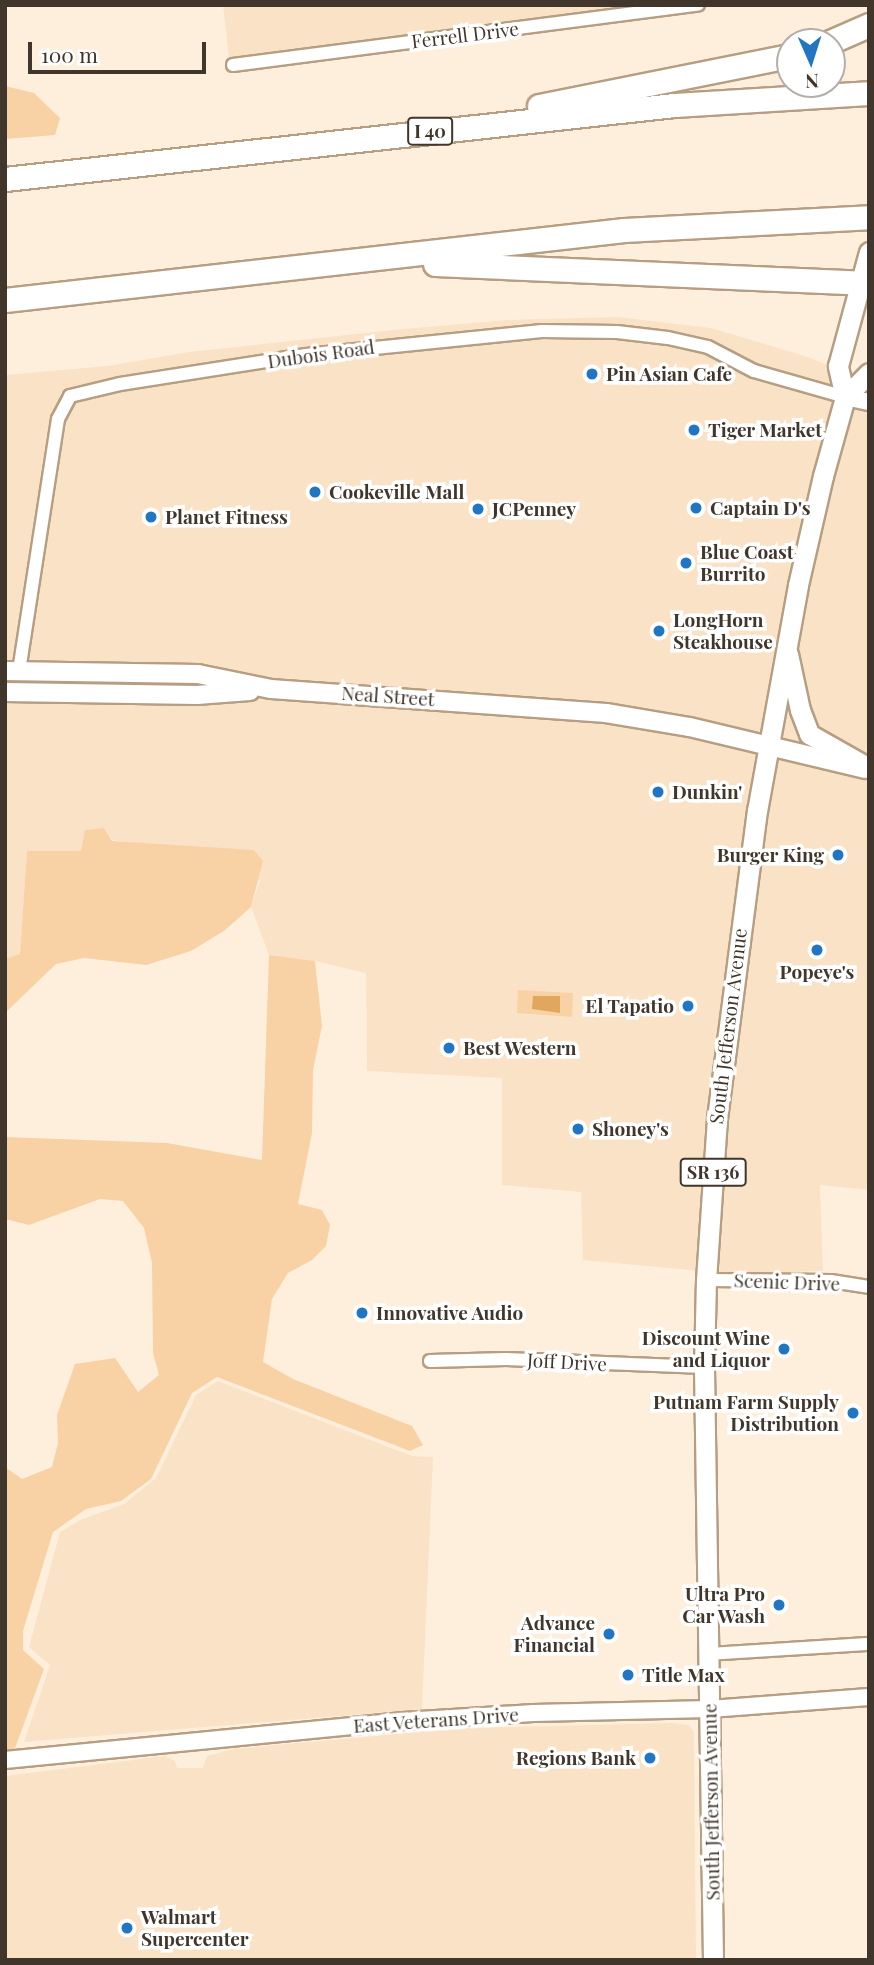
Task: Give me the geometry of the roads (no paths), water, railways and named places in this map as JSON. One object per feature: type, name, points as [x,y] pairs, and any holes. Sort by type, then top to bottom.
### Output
[{"type":"highway","points":[[846,35],[869,25]]},
{"type":"highway","points":[[846,44],[869,40]]},
{"type":"highway","points":[[360,139],[776,59]]},
{"type":"highway","name":"I 40","points":[[5,179],[674,105],[862,93]]},
{"type":"highway","points":[[5,300],[624,230],[869,217]]},
{"type":"highway","points":[[330,264],[481,265],[865,284]]},
{"type":"main road","name":"South Jefferson Avenue","points":[[713,1960],[704,1367],[706,1280],[724,1044],[768,746],[823,477],[845,397],[838,366],[865,284],[869,252]]},
{"type":"main road","name":"South Jefferson Avenue","points":[[845,397],[869,373]]},
{"type":"main road","points":[[787,648],[800,710],[809,734],[869,769]]},
{"type":"main road","name":"Neal Street","points":[[12,671],[198,674],[271,689],[606,713],[690,727],[869,769]]},
{"type":"main road","points":[[5,692],[197,695],[271,689]]},
{"type":"street","name":"Ferrell Drive","points":[[233,65],[698,5]]},
{"type":"street","name":"Dubois Road","points":[[12,671],[58,419],[70,396],[120,384],[306,355],[542,331],[617,332],[668,338],[708,347],[754,371],[845,397]]},
{"type":"street","points":[[845,397],[869,402]]},
{"type":"street","name":"Scenic Drive","points":[[706,1280],[831,1282],[869,1287]]},
{"type":"street","name":"Joff Drive","points":[[430,1361],[506,1359],[704,1367]]},
{"type":"street","points":[[708,1654],[869,1644]]},
{"type":"street","name":"East Veterans Drive","points":[[5,1760],[403,1721],[533,1713],[710,1709],[869,1698]]},
{"type":"place","name":"Pin Asian Cafe","points":[[592,374]]},
{"type":"place","name":"Tiger Market","points":[[694,430]]},
{"type":"place","name":"Cookeville Mall","points":[[315,492]]},
{"type":"place","name":"Captain D's","points":[[696,508]]},
{"type":"place","name":"JCPenney","points":[[478,509]]},
{"type":"place","name":"Planet Fitness","points":[[151,517]]},
{"type":"place","name":"Blue Coast Burrito","points":[[686,563]]},
{"type":"place","name":"LongHorn Steakhouse","points":[[659,631]]},
{"type":"place","name":"Dunkin'","points":[[658,792]]},
{"type":"place","name":"Burger King","points":[[838,855]]},
{"type":"place","name":"Popeye's","points":[[817,950]]},
{"type":"place","name":"El Tapatio","points":[[688,1006]]},
{"type":"place","name":"Best Western","points":[[449,1048]]},
{"type":"place","name":"Shoney's","points":[[578,1129]]},
{"type":"place","name":"Innovative Audio","points":[[362,1313]]},
{"type":"place","name":"Discount Wine and Liquor","points":[[784,1349]]},
{"type":"place","name":"Putnam Farm Supply Distribution","points":[[853,1413]]},
{"type":"place","name":"Ultra Pro Car Wash","points":[[779,1605]]},
{"type":"place","name":"Advance Financial","points":[[609,1634]]},
{"type":"place","name":"Title Max","points":[[628,1675]]},
{"type":"place","name":"Regions Bank","points":[[650,1758]]},
{"type":"place","name":"Walmart Supercenter","points":[[127,1928]]}]
